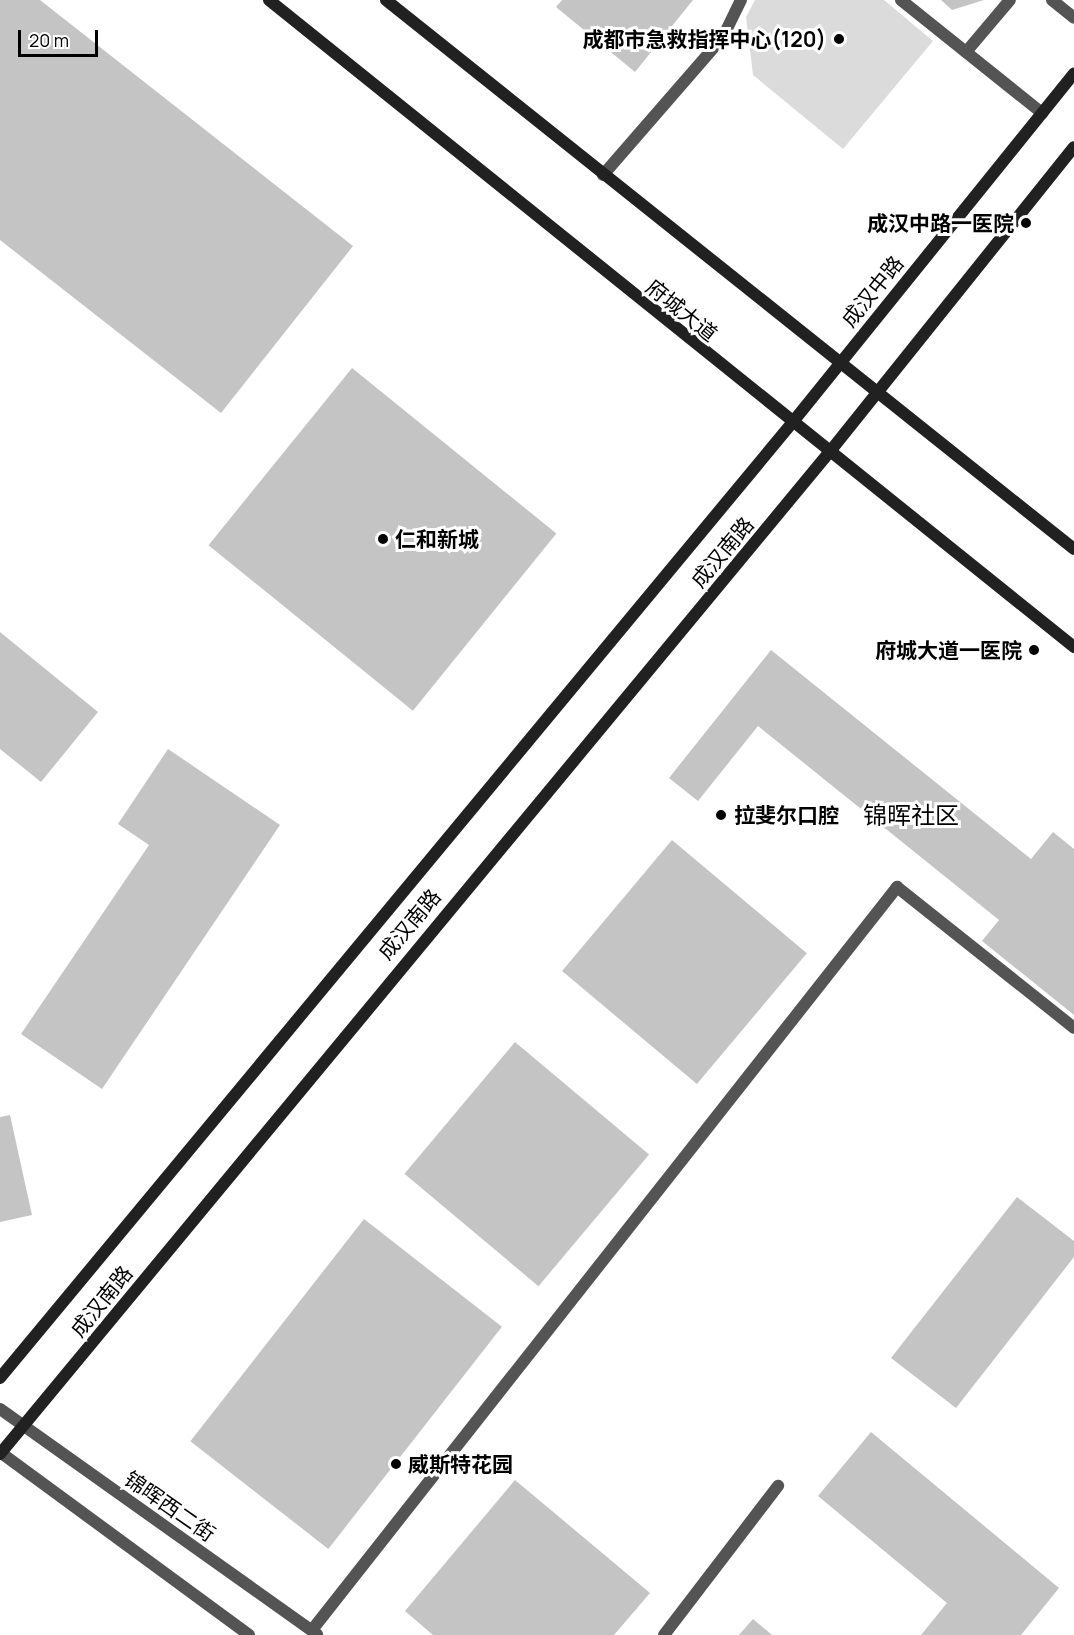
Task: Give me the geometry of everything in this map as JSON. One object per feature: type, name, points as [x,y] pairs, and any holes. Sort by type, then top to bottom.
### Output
[{"type":"main road","name":"府城大道","points":[[268,0],[828,454],[1074,647]]},
{"type":"main road","points":[[386,0],[838,363],[1074,549]]},
{"type":"main road","name":"成汉中路","points":[[813,393],[1074,73]]},
{"type":"main road","points":[[877,394],[1074,147]]},
{"type":"main road","name":"成汉南路","points":[[0,1378],[792,423],[813,393]]},
{"type":"main road","name":"成汉南路","points":[[0,1453],[24,1427],[413,949],[877,394]]},
{"type":"street","points":[[603,175],[723,37],[741,0]]},
{"type":"street","points":[[901,0],[1042,113]]},
{"type":"street","points":[[966,52],[1010,0]]},
{"type":"street","points":[[1052,0],[1074,18]]},
{"type":"street","points":[[315,1633],[897,886],[1074,1028]]},
{"type":"street","name":"锦晖西二街","points":[[0,1409],[315,1633]]},
{"type":"street","points":[[0,1453],[249,1635]]},
{"type":"street","points":[[664,1635],[778,1486]]},
{"type":"shaded area","points":[[755,0],[884,0],[933,41],[843,149],[753,75],[746,17]]},
{"type":"building","points":[[0,0],[40,0],[353,246],[221,413],[0,240]]},
{"type":"building","points":[[562,0],[693,0],[635,72],[556,7]]},
{"type":"building","points":[[941,0],[984,0],[952,10]]},
{"type":"building","name":"仁和新城","points":[[352,368],[556,534],[413,711],[209,545]]},
{"type":"building","points":[[0,632],[98,712],[41,782],[0,749]]},
{"type":"building","points":[[771,650],[1031,859],[1053,832],[1074,849],[1074,1015],[982,941],[999,920],[758,726],[698,801],[669,778]]},
{"type":"building","points":[[168,749],[280,825],[102,1089],[21,1034],[149,845],[118,824]]},
{"type":"building","points":[[672,840],[807,953],[697,1084],[562,971]]},
{"type":"building","points":[[515,1042],[649,1154],[538,1286],[404,1174]]},
{"type":"building","points":[[10,1115],[32,1215],[0,1222],[0,1117]]},
{"type":"building","points":[[1017,1197],[1074,1241],[1074,1257],[956,1408],[891,1358]]},
{"type":"building","points":[[364,1219],[502,1327],[328,1549],[190,1441]]},
{"type":"building","points":[[871,1432],[1059,1588],[1021,1635],[921,1635],[947,1603],[818,1496]]},
{"type":"building","points":[[515,1480],[650,1593],[614,1635],[433,1635],[405,1611]]},
{"type":"building","points":[[753,1619],[772,1635],[739,1635]]},
{"type":"place","name":"成都市急救指挥中心(120)","points":[[839,39]]},
{"type":"place","name":"成汉中路一医院","points":[[1026,223]]},
{"type":"place","name":"仁和新城","points":[[383,539]]},
{"type":"place","name":"府城大道一医院","points":[[1034,650]]},
{"type":"place","name":"拉斐尔口腔","points":[[721,815]]},
{"type":"place","name":"威斯特花园","points":[[396,1464]]},
{"type":"district","name":"锦晖社区","points":[[911,815]]}]
